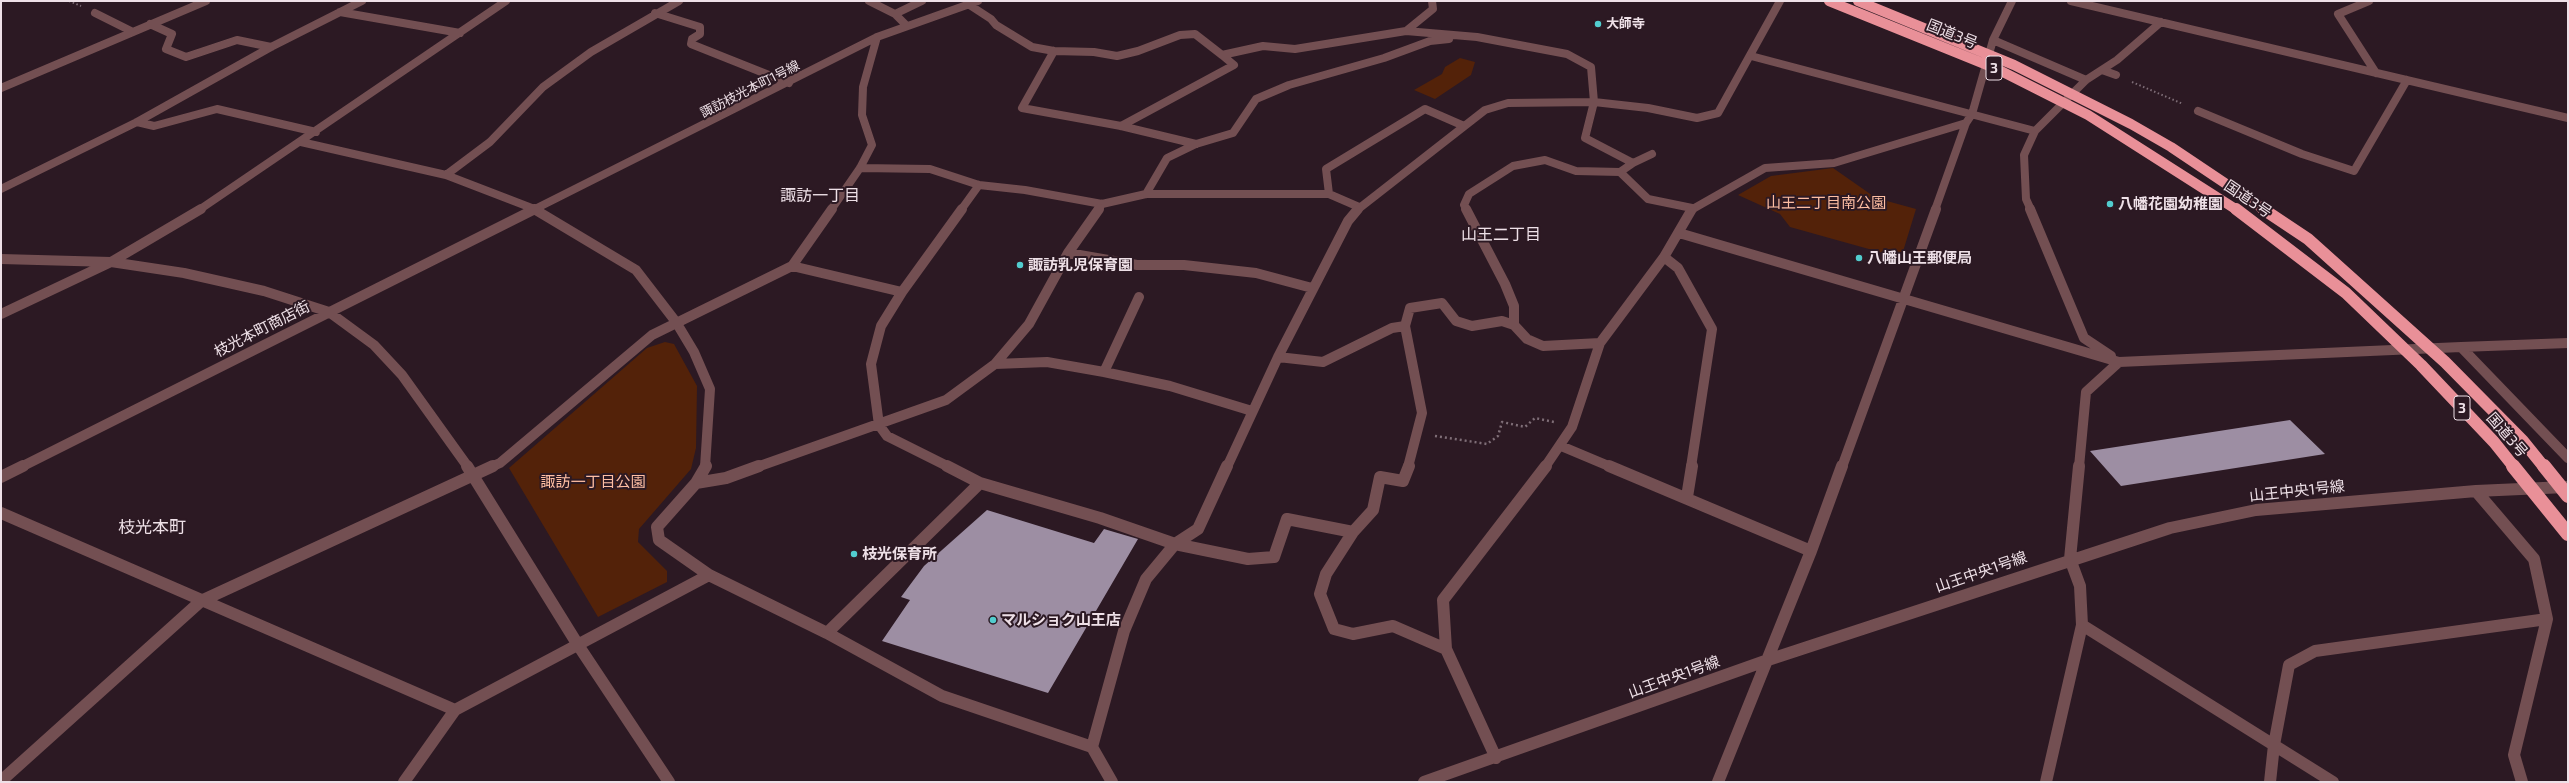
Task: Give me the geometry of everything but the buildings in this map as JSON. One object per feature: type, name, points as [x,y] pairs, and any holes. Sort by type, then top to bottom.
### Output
[{"type":"highway","name":"国道3号","points":[[1829,1],[1997,69],[2088,116],[2151,153],[2257,223],[2346,293],[2421,366],[2494,442],[2568,533]]},
{"type":"highway","name":"国道3号","points":[[1858,1],[2014,65],[2131,124],[2171,147],[2308,239],[2372,294],[2445,362],[2524,441],[2568,496]]},
{"type":"street","points":[[1,88],[206,1]]},
{"type":"street","points":[[1,190],[137,122],[271,47],[362,1]]},
{"type":"street","points":[[1,314],[111,262],[183,221],[316,132],[506,1]]},
{"type":"street","points":[[446,174],[490,142],[544,87],[591,52],[655,13],[679,1]]},
{"type":"street","points":[[869,1],[895,14],[906,25]]},
{"type":"street","points":[[895,14],[922,1]]},
{"type":"street","name":"諏訪枝光本町1号線","points":[[537,210],[878,37],[906,25],[978,1]]},
{"type":"street","points":[[1406,31],[1433,9],[1432,1]]},
{"type":"street","points":[[1092,747],[1124,631],[1146,579],[1175,544],[1198,529],[1252,411],[1312,288],[1348,221],[1358,207],[1485,110],[1508,104],[1594,102],[1648,108],[1697,118],[1718,113],[1752,56],[1780,1]]},
{"type":"street","points":[[1718,782],[1811,551],[1966,124],[1972,114],[1993,40],[2012,1]]},
{"type":"street","points":[[2071,1],[2568,118]]},
{"type":"street","points":[[2369,1],[2338,14],[2376,73]]},
{"type":"street","points":[[968,4],[991,19],[996,25],[1032,47],[1054,51],[1094,52],[1117,56],[1138,51],[1180,35],[1195,34],[1234,65],[1121,126]]},
{"type":"street","points":[[340,12],[460,33]]},
{"type":"street","points":[[655,13],[700,27],[700,34],[692,39],[691,44],[789,82]]},
{"type":"street","points":[[95,14],[133,32]]},
{"type":"street","points":[[2119,362],[2084,338],[2026,199],[2024,156],[2035,132],[2086,80],[2102,70],[2161,22]]},
{"type":"street","points":[[150,24],[172,34],[166,49],[186,57],[237,40],[271,47]]},
{"type":"street","points":[[1222,55],[1263,46],[1295,49],[1406,31],[1477,37],[1567,54],[1591,67],[1594,102],[1586,138],[1633,163]]},
{"type":"street","points":[[1,781],[201,601],[500,463],[652,335],[792,266],[860,168],[872,145],[862,115],[863,87],[878,37]]},
{"type":"street","points":[[1146,194],[1166,158],[1196,144],[1233,133],[1256,99],[1289,85],[1384,58],[1430,41],[1477,37]]},
{"type":"street","points":[[1993,40],[2086,80]]},
{"type":"street","points":[[1054,51],[1022,108],[1121,126],[1196,144]]},
{"type":"street","points":[[1752,56],[2035,132]]},
{"type":"street","points":[[2102,70],[2116,75]]},
{"type":"street","points":[[2198,111],[2302,154],[2354,172],[2407,80]]},
{"type":"street","points":[[137,122],[154,126],[217,109],[316,132]]},
{"type":"street","points":[[1329,194],[1326,168],[1425,109],[1464,126]]},
{"type":"street","points":[[1496,758],[1446,649],[1443,600],[1561,446],[1572,427],[1600,343],[1664,258],[1692,208],[1765,168],[1834,163],[1966,124]]},
{"type":"street","points":[[301,142],[446,174],[537,210],[636,270],[676,322],[694,352],[710,389],[706,466],[696,483],[657,527],[659,540],[709,575],[826,633],[942,696],[1092,747],[1112,782]]},
{"type":"street","points":[[1514,325],[1514,306],[1505,284],[1464,205],[1469,194],[1488,180],[1513,166],[1545,160],[1576,171],[1620,172],[1633,163],[1652,154]]},
{"type":"street","points":[[860,168],[930,169],[979,185],[1025,190],[1102,204],[1146,194],[1329,194],[1358,207]]},
{"type":"street","points":[[1620,172],[1648,199],[1692,208]]},
{"type":"street","points":[[979,185],[902,292],[881,326],[871,364],[878,425],[886,436],[980,483],[1100,518],[1175,544],[1248,559],[1274,557],[1287,519],[1353,532]]},
{"type":"street","points":[[696,483],[726,478],[946,400],[995,364],[1029,324],[1068,253],[1102,204]]},
{"type":"street","name":"枝光本町商店街","points":[[1,477],[329,312],[537,210]]},
{"type":"street","points":[[1679,233],[2119,362],[2568,343]]},
{"type":"street","points":[[1068,253],[1137,265],[1184,265],[1256,273],[1312,288]]},
{"type":"street","points":[[1664,258],[1678,268],[1712,329],[1687,497]]},
{"type":"street","points":[[1,259],[52,259],[111,262],[184,272],[264,291],[329,312],[374,345],[402,375],[474,476],[578,645],[669,782]]},
{"type":"street","points":[[792,266],[902,292]]},
{"type":"street","points":[[1104,372],[1139,297]]},
{"type":"street","points":[[1446,649],[1393,626],[1353,634],[1334,629],[1320,594],[1326,574],[1353,532],[1373,510],[1380,477],[1403,481],[1412,457],[1422,413],[1405,326],[1410,308],[1442,303],[1456,321],[1472,326],[1502,321],[1514,325],[1527,339],[1543,346],[1600,343]]},
{"type":"street","points":[[1278,357],[1323,362],[1392,328],[1405,326]]},
{"type":"street","points":[[2461,347],[2568,458]]},
{"type":"street","points":[[995,364],[1047,362],[1104,372],[1170,386],[1252,411]]},
{"type":"street","points":[[2046,782],[2082,625],[2080,586],[2070,559],[2086,392],[2119,362]]},
{"type":"street","points":[[1561,446],[1687,497],[1811,551]]},
{"type":"street","points":[[826,633],[980,483]]},
{"type":"street","name":"山王中央1号線","points":[[1424,782],[1496,758],[1768,660],[2070,559],[2170,528],[2256,510],[2476,491],[2568,487]]},
{"type":"street","points":[[2476,491],[2534,559],[2547,619],[2514,755],[2522,782]]},
{"type":"street","points":[[1,513],[455,710]]},
{"type":"street","points":[[404,782],[455,710],[709,575]]},
{"type":"street","points":[[2270,782],[2274,745],[2289,664],[2315,651],[2547,619]]},
{"type":"street","points":[[2082,625],[2333,782]]},
{"type":"path","points":[[2116,75],[2198,111]]},
{"type":"path","points":[[1417,433],[1487,444],[1498,436],[1502,422],[1525,427],[1535,418],[1572,427]]},
{"type":"green space","points":[[1460,58],[1475,62],[1471,75],[1435,99],[1414,90],[1442,74],[1445,67]]},
{"type":"green space","name":"山王二丁目南公園","points":[[1833,168],[1876,198],[1916,209],[1901,258],[1790,227],[1780,214],[1738,195],[1771,176]]},
{"type":"green space","name":"諏訪一丁目公園","points":[[665,342],[674,344],[697,386],[696,448],[691,469],[639,529],[638,542],[667,571],[667,582],[598,617],[509,468],[647,348]]},
{"type":"place","name":"大師寺","points":[[1598,24]]},
{"type":"place","name":"八幡花園幼稚園","points":[[2110,204]]},
{"type":"place","name":"八幡山王郵便局","points":[[1859,258]]},
{"type":"place","name":"諏訪乳児保育園","points":[[1020,265]]},
{"type":"place","name":"枝光保育所","points":[[854,554]]},
{"type":"place","name":"マルショク山王店","points":[[993,620]]},
{"type":"district","name":"諏訪一丁目","points":[[820,196]]},
{"type":"district","name":"山王二丁目","points":[[1501,235]]},
{"type":"district","name":"枝光本町","points":[[152,527]]}]
